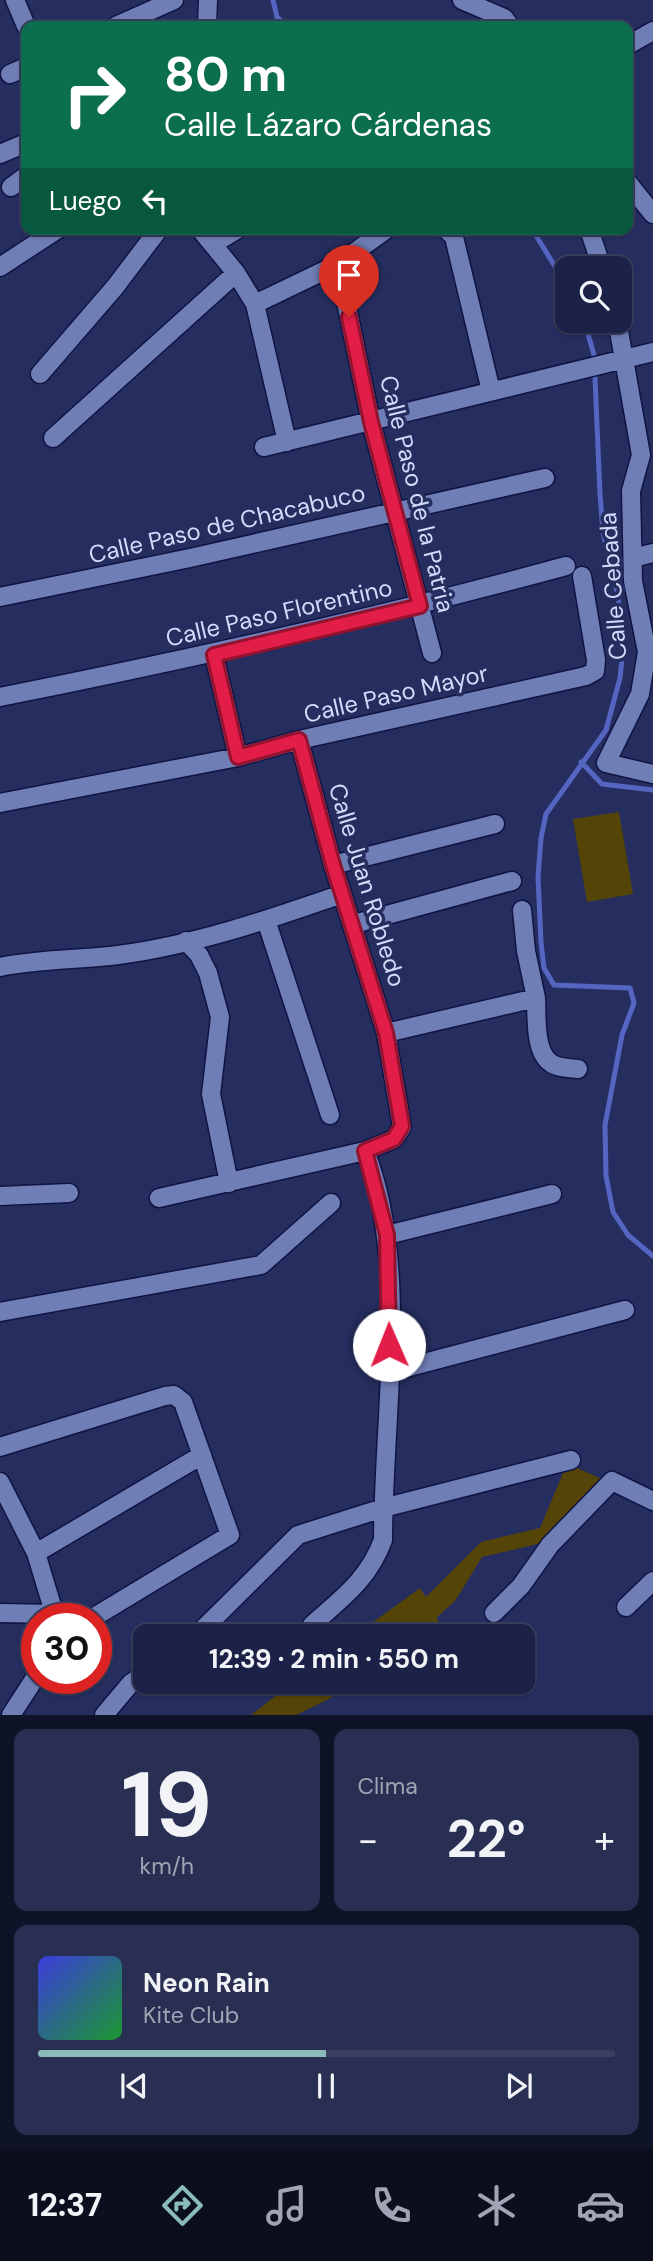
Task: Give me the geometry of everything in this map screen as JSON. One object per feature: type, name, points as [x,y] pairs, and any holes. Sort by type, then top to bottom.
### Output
[{"type":"street","points":[[15,0],[24,21]]},
{"type":"street","points":[[127,21],[174,0]]},
{"type":"street","points":[[207,21],[208,0]]},
{"type":"street","points":[[462,0],[506,21]]},
{"type":"street","points":[[633,42],[653,31]]},
{"type":"street","points":[[0,155],[21,145]]},
{"type":"street","points":[[11,187],[21,180]]},
{"type":"street","points":[[633,189],[653,214]]},
{"type":"street","points":[[0,267],[49,235]]},
{"type":"street","points":[[40,374],[154,235]]},
{"type":"street","points":[[205,235],[236,273],[254,304],[287,442]]},
{"type":"street","points":[[213,244],[228,235]]},
{"type":"street","points":[[254,304],[338,264],[379,235]]},
{"type":"street","points":[[451,235],[491,391]]},
{"type":"street","points":[[591,235],[598,256]]},
{"type":"street","name":"Calle Paso de la Patria","points":[[338,264],[371,422],[432,653]]},
{"type":"street","points":[[54,439],[236,273]]},
{"type":"street","name":"Calle Cebada","points":[[618,333],[620,359],[647,453],[631,491],[633,581],[650,651],[640,694],[606,762],[653,774]]},
{"type":"street","points":[[264,447],[653,352]]},
{"type":"street","name":"Calle Paso de Chacabuco","points":[[0,597],[190,558],[545,478]]},
{"type":"street","points":[[633,558],[653,553]]},
{"type":"street","name":"Calle Paso Florentino","points":[[0,697],[214,655],[420,606],[566,566]]},
{"type":"street","name":"Calle Cebada","points":[[582,576],[595,671]]},
{"type":"street","points":[[214,655],[238,757]]},
{"type":"street","name":"Calle Paso Mayor","points":[[0,803],[238,757],[299,740],[586,676],[595,671]]},
{"type":"street","name":"Calle Juan Robledo","points":[[299,740],[333,865],[354,924],[386,1033],[402,1126],[394,1139],[365,1151]]},
{"type":"street","points":[[333,865],[495,824]]},
{"type":"street","points":[[354,924],[512,881]]},
{"type":"street","points":[[0,967],[32,961],[118,955],[186,941],[266,920],[342,894]]},
{"type":"street","points":[[522,910],[526,951],[536,998],[537,1030],[544,1057],[552,1065],[578,1069]]},
{"type":"street","points":[[266,920],[330,1115]]},
{"type":"street","points":[[186,941],[199,955],[208,973],[220,1017],[211,1094],[229,1183]]},
{"type":"street","points":[[386,1033],[536,998]]},
{"type":"street","points":[[159,1198],[365,1151],[387,1235],[390,1372],[383,1540],[374,1564],[364,1579],[313,1624]]},
{"type":"street","points":[[0,1196],[69,1193]]},
{"type":"street","points":[[387,1235],[552,1194]]},
{"type":"street","points":[[0,1312],[261,1265],[331,1203]]},
{"type":"street","points":[[390,1372],[625,1310]]},
{"type":"street","points":[[0,1447],[165,1395],[174,1395],[183,1402],[230,1535],[112,1606]]},
{"type":"street","points":[[36,1553],[202,1455]]},
{"type":"street","points":[[208,1624],[298,1535],[383,1508],[571,1460]]},
{"type":"street","points":[[494,1613],[521,1586],[550,1545],[612,1481],[653,1501]]},
{"type":"street","points":[[0,1482],[36,1553],[51,1603]]},
{"type":"street","points":[[626,1607],[653,1581]]},
{"type":"street","points":[[2,1613],[21,1614]]},
{"type":"street","points":[[104,1715],[133,1682]]},
{"type":"street","points":[[11,1715],[25,1694]]},
{"type":"shaded area","points":[[619,812],[633,894],[587,902],[573,819]]},
{"type":"shaded area","points":[[573,1466],[606,1481],[546,1542],[482,1557],[455,1601],[437,1617],[438,1624],[370,1624],[420,1588],[426,1597],[481,1542],[540,1528],[563,1473]]},
{"type":"shaded area","points":[[278,1694],[335,1694],[296,1715],[251,1715]]},
{"type":"waterway","points":[[273,0],[277,17],[281,21]]},
{"type":"waterway","points":[[536,235],[555,266]]},
{"type":"waterway","points":[[588,333],[594,355],[603,533],[618,596],[623,649],[620,678],[606,730],[546,814],[538,877],[541,942],[544,968],[554,985],[630,988],[634,1003],[622,1035],[605,1125],[606,1176],[613,1212],[628,1235],[653,1256]]},
{"type":"waterway","points":[[581,762],[602,784],[653,790]]},
{"type":"route","points":[[349,317],[371,422],[420,606],[214,655],[238,757],[299,740],[333,865],[354,924],[386,1033],[402,1126],[394,1139],[365,1151],[387,1235],[389,1345]]}]
